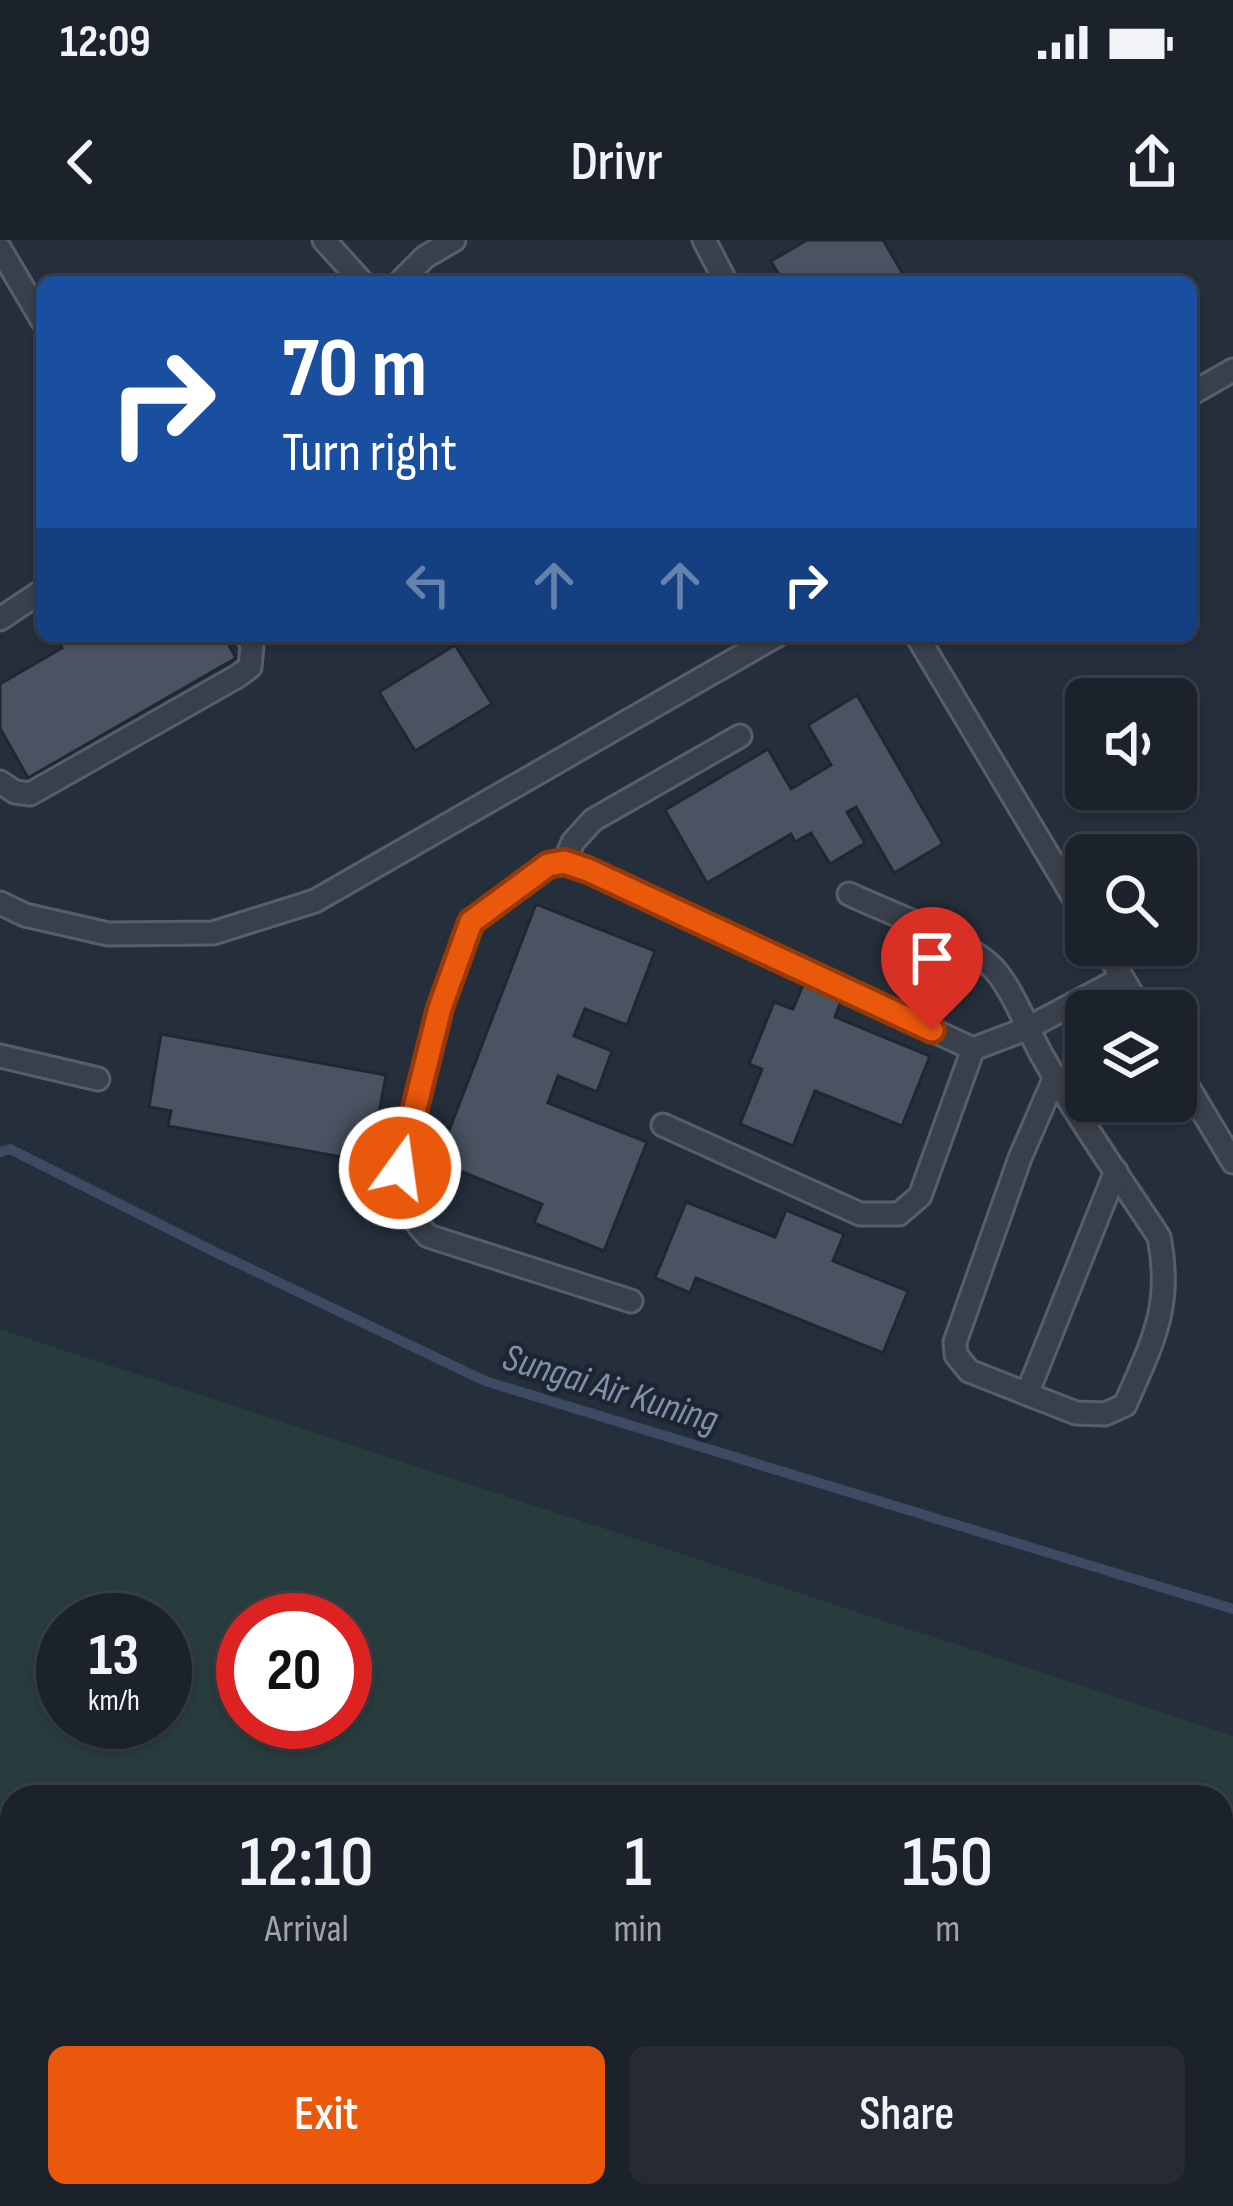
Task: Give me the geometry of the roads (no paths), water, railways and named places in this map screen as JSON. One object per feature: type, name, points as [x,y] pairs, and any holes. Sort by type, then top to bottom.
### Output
[{"type":"lane","points":[[324,240],[357,276]]},
{"type":"lane","points":[[406,276],[425,257],[454,240]]},
{"type":"lane","points":[[704,240],[723,276]]},
{"type":"lane","points":[[0,249],[36,310]]},
{"type":"lane","points":[[1197,391],[1233,370]]},
{"type":"lane","points":[[0,619],[36,595]]},
{"type":"lane","points":[[0,782],[15,792],[30,794],[238,676],[250,667],[250,642]]},
{"type":"lane","points":[[0,903],[25,915],[108,934],[214,933],[315,901],[766,642]]},
{"type":"lane","points":[[921,642],[1065,882]]},
{"type":"lane","points":[[564,862],[593,820],[740,736]]},
{"type":"lane","points":[[631,1300],[428,1236],[411,1218],[400,1189],[400,1168],[440,1008],[471,922],[539,870],[564,862],[608,879],[973,1049],[1026,1028],[1123,978]]},
{"type":"lane","points":[[848,894],[980,957],[1003,980],[1055,1078],[1159,1237],[1165,1267],[1159,1327],[1125,1405],[1105,1414],[1076,1413],[1027,1394],[969,1371],[956,1355],[955,1342],[1020,1158],[1055,1078]]},
{"type":"lane","points":[[1115,966],[1130,990]]},
{"type":"lane","points":[[663,1125],[860,1214],[899,1214],[920,1196],[973,1049]]},
{"type":"lane","points":[[0,1056],[98,1079]]},
{"type":"lane","points":[[1197,1102],[1233,1162]]},
{"type":"lane","points":[[1027,1394],[1116,1171]]},
{"type":"waterway","name":"Sungai Air Kuning","points":[[0,1152],[10,1149],[485,1381],[1233,1609]]}]
